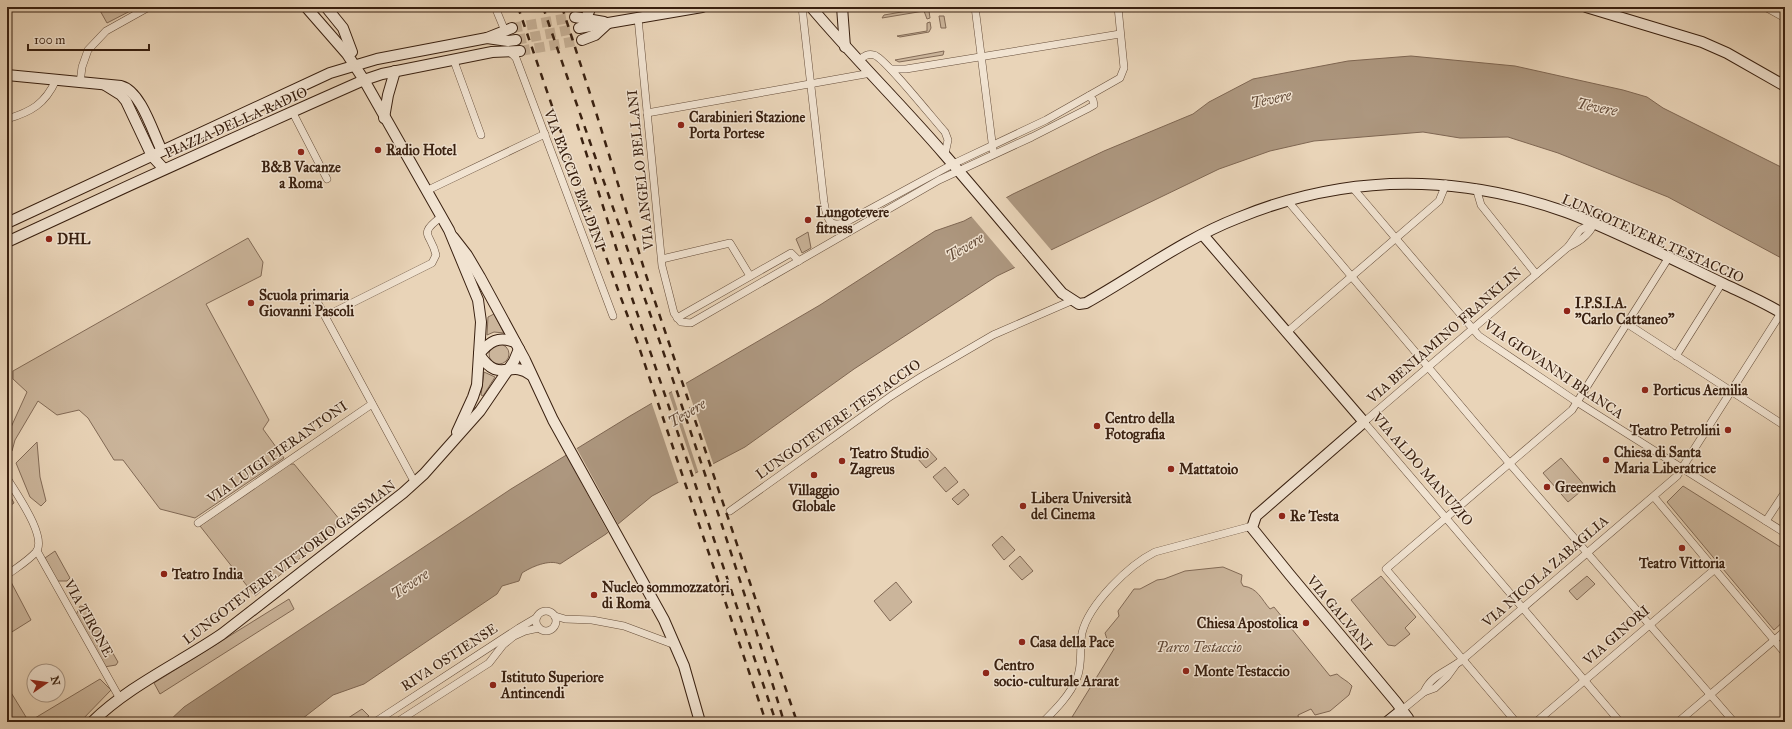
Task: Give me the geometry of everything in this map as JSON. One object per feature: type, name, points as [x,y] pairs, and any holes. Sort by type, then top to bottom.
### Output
[{"type":"main road","points":[[306,7],[357,64]]},
{"type":"main road","points":[[312,7],[352,52]]},
{"type":"main road","points":[[326,7],[343,28],[364,80],[384,118],[452,237],[470,260],[517,346],[553,420],[662,616],[688,680],[700,722]]},
{"type":"main road","points":[[590,7],[575,17],[608,23]]},
{"type":"main road","points":[[590,7],[586,18],[579,28],[702,7]]},
{"type":"main road","points":[[594,7],[608,23]]},
{"type":"main road","points":[[811,7],[845,47],[871,73],[945,154],[1053,282],[1071,301]]},
{"type":"main road","points":[[842,7],[845,47]]},
{"type":"main road","points":[[1586,7],[1697,40],[1727,53],[1785,86]]},
{"type":"main road","points":[[582,40],[594,35],[608,23]]},
{"type":"main road","points":[[487,38],[508,29]]},
{"type":"main road","points":[[487,38],[512,41],[492,52]]},
{"type":"main road","name":"PIAZZA DELLA RADIO","points":[[105,85],[123,86],[133,92],[162,151],[319,77],[357,64],[487,38]]},
{"type":"main road","points":[[492,52],[515,52]]},
{"type":"main road","name":"PIAZZA DELLA RADIO","points":[[105,85],[121,95],[126,101],[152,156],[164,169],[293,113],[364,80],[395,71],[454,61],[492,52]]},
{"type":"main road","points":[[384,118],[388,95],[395,71]]},
{"type":"main road","points":[[7,75],[105,85]]},
{"type":"main road","points":[[7,223],[162,151]]},
{"type":"main road","points":[[7,242],[164,169]]},
{"type":"main road","name":"LUNGOTEVERE TESTACCIO","points":[[1071,301],[1079,304],[1086,303],[1203,235],[1238,218],[1287,200],[1352,187],[1389,184],[1446,184],[1476,188],[1529,200],[1594,223],[1669,257],[1783,314]]},
{"type":"main road","name":"VIA ALDO MANUZIO","points":[[1203,235],[1364,422]]},
{"type":"main road","name":"LUNGOTEVERE VITTORIO GASSMAN","points":[[452,237],[479,305],[481,322],[478,376],[473,397],[454,439]]},
{"type":"main road","points":[[517,346],[501,339],[494,340],[479,354],[493,370],[522,369],[532,375]]},
{"type":"main road","points":[[507,370],[514,361],[517,346]]},
{"type":"main road","name":"LUNGOTEVERE VITTORIO GASSMAN","points":[[92,722],[119,697],[222,634],[415,483],[480,411],[507,370]]},
{"type":"main road","name":"VIA BENIAMINO FRANKLIN","points":[[1252,526],[1256,516],[1364,422]]},
{"type":"main road","name":"VIA GALVANI","points":[[1252,526],[1290,575],[1409,718]]},
{"type":"main road","name":"VIA NICOLA ZABAGLIA","points":[[1387,722],[1409,718]]},
{"type":"street","points":[[80,83],[82,67],[88,50],[106,32],[149,7]]},
{"type":"street","points":[[494,7],[508,29]]},
{"type":"street","points":[[802,7],[824,202],[827,218],[831,223],[838,224],[850,220],[952,164],[1018,135],[1120,78],[1124,73],[1118,7]]},
{"type":"street","points":[[975,7],[991,146],[995,155]]},
{"type":"street","points":[[1765,7],[1785,18]]},
{"type":"street","name":"VIA ANGELO BELLANI","points":[[638,18],[662,259],[672,308],[677,318]]},
{"type":"street","points":[[891,69],[900,70],[1120,34]]},
{"type":"street","name":"VIA BACCIO BALDINI","points":[[515,52],[613,316]]},
{"type":"street","points":[[858,61],[866,55],[874,54],[881,58],[945,132],[948,140],[945,154]]},
{"type":"street","points":[[454,61],[481,134]]},
{"type":"street","points":[[647,113],[871,73]]},
{"type":"street","points":[[7,119],[26,112],[42,102],[50,92],[56,80]]},
{"type":"street","points":[[799,261],[791,253],[677,318],[684,323],[690,323],[799,261],[920,190],[995,155],[1094,105],[1093,100],[1089,96]]},
{"type":"street","points":[[293,113],[327,179]]},
{"type":"street","points":[[426,191],[545,134]]},
{"type":"street","points":[[1286,333],[1439,201],[1446,184]]},
{"type":"street","name":"VIA GIOVANNI BRANCA","points":[[1352,187],[1479,336],[1577,402],[1785,533]]},
{"type":"street","points":[[1476,188],[1482,205],[1536,274]]},
{"type":"street","points":[[1287,200],[1510,464],[1734,722]]},
{"type":"street","points":[[326,316],[431,264],[436,258],[427,230],[429,226],[441,217]]},
{"type":"street","name":"VIA BENIAMINO FRANKLIN","points":[[1364,422],[1568,247],[1580,230],[1594,223]]},
{"type":"street","points":[[662,259],[730,243],[750,276]]},
{"type":"street","points":[[1516,722],[1386,569],[1572,410],[1669,257]]},
{"type":"street","points":[[1676,356],[1722,283]]},
{"type":"street","points":[[313,294],[415,483]]},
{"type":"street","name":"LUNGOTEVERE TESTACCIO","points":[[730,511],[891,396],[921,377],[993,335],[1071,301]]},
{"type":"street","name":"VIA NICOLA ZABAGLIA","points":[[1409,718],[1427,684],[1442,672],[1455,666],[1677,476],[1783,314]]},
{"type":"street","points":[[1626,323],[1785,426]]},
{"type":"street","name":"VIA LUIGI PIERANTONI","points":[[198,523],[372,404]]},
{"type":"street","name":"VIA ALDO MANUZIO","points":[[1364,422],[1620,722]]},
{"type":"street","points":[[7,478],[37,531],[39,540],[37,551],[7,575]]},
{"type":"street","points":[[1766,521],[1785,492]]},
{"type":"street","points":[[1654,497],[1785,653]]},
{"type":"street","points":[[1043,722],[1063,700],[1077,678],[1080,666],[1082,634],[1091,612],[1104,594],[1123,576],[1143,558],[1155,552],[1252,526]]},
{"type":"street","name":"VIA TIRONE","points":[[37,551],[119,697]]},
{"type":"street","name":"VIA GINORI","points":[[1536,722],[1715,569]]},
{"type":"street","name":"RIVA OSTIENSE","points":[[376,721],[536,618],[540,613],[546,611],[555,616],[576,620],[592,620],[624,626],[675,645]]},
{"type":"street","points":[[555,616],[555,626]]},
{"type":"street","points":[[536,618],[539,628]]},
{"type":"street","name":"RIVA OSTIENSE","points":[[397,722],[489,663],[503,645],[514,636],[525,631],[539,628],[548,631],[555,626],[576,620]]},
{"type":"street","points":[[1678,722],[1785,631]]},
{"type":"green space","points":[[98,7],[135,7],[136,8],[107,23]]},
{"type":"green space","points":[[925,8],[929,11],[930,18],[927,19],[924,11],[882,18],[884,15]]},
{"type":"green space","points":[[939,16],[944,16],[946,28],[941,28]]},
{"type":"green space","points":[[930,22],[931,28],[929,32],[900,37],[897,36],[927,31],[927,23]]},
{"type":"green space","points":[[944,51],[943,55],[899,62],[895,60]]},
{"type":"green space","points":[[808,232],[811,248],[802,253],[796,239]]},
{"type":"green space","points":[[248,238],[263,262],[261,276],[206,304],[269,420],[263,429],[284,458],[195,518],[160,509],[123,460],[114,460],[88,418],[79,410],[57,415],[38,401],[15,440],[12,451],[7,453],[7,436],[27,392],[13,379],[13,371]]},
{"type":"green space","points":[[494,314],[504,333],[494,332],[487,335],[488,317]]},
{"type":"green space","points":[[499,344],[506,347],[509,354],[506,361],[499,364],[492,361],[489,354],[492,347]]},
{"type":"green space","points":[[484,372],[495,377],[483,396],[481,395]]},
{"type":"green space","points":[[37,442],[40,477],[46,501],[41,506],[30,497],[16,463]]},
{"type":"green space","points":[[927,448],[937,459],[926,468],[917,458]]},
{"type":"green space","points":[[1561,458],[1586,487],[1568,502],[1543,473]]},
{"type":"green space","points":[[287,464],[294,464],[340,520],[335,524],[336,528],[255,596],[200,526]]},
{"type":"green space","points":[[945,467],[958,482],[946,492],[933,477]]},
{"type":"green space","points":[[1683,486],[1785,550],[1785,620],[1774,630],[1667,502]]},
{"type":"green space","points":[[964,489],[969,495],[958,505],[952,499]]},
{"type":"green space","points":[[7,490],[14,503],[7,508]]},
{"type":"green space","points":[[1002,536],[1015,550],[1004,560],[992,545]]},
{"type":"green space","points":[[55,551],[70,578],[67,581],[57,581],[45,558]]},
{"type":"green space","points":[[1020,556],[1033,571],[1022,580],[1009,566]]},
{"type":"green space","name":"Parco Testaccio","points":[[1223,567],[1242,575],[1241,582],[1243,586],[1252,589],[1259,594],[1270,609],[1274,607],[1330,676],[1337,674],[1352,686],[1349,695],[1330,711],[1315,715],[1311,709],[1298,715],[1299,722],[1069,722],[1114,649],[1105,633],[1119,616],[1118,611],[1134,589],[1140,589],[1157,580],[1185,571]]},
{"type":"green space","points":[[1381,576],[1416,617],[1405,628],[1410,634],[1395,646],[1388,645],[1351,600]]},
{"type":"green space","points":[[1587,576],[1595,584],[1577,600],[1569,591]]},
{"type":"green space","points":[[11,582],[31,620],[7,635],[7,585]]},
{"type":"green space","points":[[896,582],[912,602],[890,621],[874,601]]},
{"type":"green space","points":[[289,599],[294,609],[160,694],[154,683]]},
{"type":"green space","points":[[80,606],[86,607],[118,662],[116,665],[104,667],[76,615]]},
{"type":"green space","points":[[100,679],[111,690],[80,722],[37,722],[35,718],[60,703],[66,703],[66,699]]},
{"type":"green space","points":[[7,686],[26,717],[18,722],[7,722]]},
{"type":"green space","points":[[362,709],[369,716],[360,722],[342,722]]},
{"type":"water","name":"Tevere","points":[[1411,56],[1515,66],[1623,90],[1647,97],[1663,108],[1785,169],[1785,260],[1668,197],[1558,153],[1508,137],[1460,138],[1423,132],[1314,141],[1270,151],[1219,169],[997,276],[854,369],[745,447],[652,496],[606,534],[560,564],[551,562],[530,568],[522,573],[519,581],[502,586],[497,594],[364,684],[333,695],[298,722],[168,722],[184,707],[511,489],[630,416],[820,305],[935,231],[964,221],[1013,194],[1104,151],[1193,114],[1209,102],[1253,79],[1348,61]]},
{"type":"pier","points":[[1005,196],[1052,251],[1016,269],[971,216]]},
{"type":"pier","points":[[685,381],[714,466],[699,474],[671,389]]},
{"type":"pier","points":[[668,391],[696,475],[679,484],[651,401]]},
{"type":"pier","points":[[576,447],[619,526],[609,534],[565,453]]},
{"type":"tunnel","points":[[512,28],[575,17]]},
{"type":"tunnel","points":[[516,40],[579,28]]},
{"type":"tunnel","points":[[520,51],[582,40]]},
{"type":"railway","points":[[518,7],[572,164],[639,347],[766,722]]},
{"type":"railway","points":[[543,7],[728,542],[784,722]]},
{"type":"railway","points":[[562,7],[645,272],[797,722]]},
{"type":"railway","points":[[577,124],[633,301],[776,722]]},
{"type":"place","name":"Carabinieri Stazione Porta Portese","points":[[681,125]]},
{"type":"place","name":"Radio Hotel","points":[[378,150]]},
{"type":"place","name":"B&B Vacanze a Roma","points":[[301,152]]},
{"type":"place","name":"Lungotevere fitness","points":[[808,220]]},
{"type":"place","name":"DHL","points":[[49,239]]},
{"type":"place","name":"Scuola primaria Giovanni Pascoli","points":[[251,303]]},
{"type":"place","name":"I.P.S.I.A. \"Carlo Cattaneo\"","points":[[1567,311]]},
{"type":"place","name":"Porticus Aemilia","points":[[1645,390]]},
{"type":"place","name":"Centro della Fotografia","points":[[1097,426]]},
{"type":"place","name":"Teatro Petrolini","points":[[1728,430]]},
{"type":"place","name":"Chiesa di Santa Maria Liberatrice","points":[[1606,460]]},
{"type":"place","name":"Teatro Studio Zagreus","points":[[842,461]]},
{"type":"place","name":"Mattatoio","points":[[1171,469]]},
{"type":"place","name":"Villaggio Globale","points":[[814,475]]},
{"type":"place","name":"Greenwich","points":[[1547,487]]},
{"type":"place","name":"Libera Università del Cinema","points":[[1023,506]]},
{"type":"place","name":"Re Testa","points":[[1282,516]]},
{"type":"place","name":"Teatro Vittoria","points":[[1682,548]]},
{"type":"place","name":"Teatro India","points":[[164,574]]},
{"type":"place","name":"Nucleo sommozzatori di Roma","points":[[594,595]]},
{"type":"place","name":"Chiesa Apostolica","points":[[1306,623]]},
{"type":"place","name":"Casa della Pace","points":[[1022,642]]},
{"type":"place","name":"Monte Testaccio","points":[[1186,671]]},
{"type":"place","name":"Centro socio-culturale Ararat","points":[[986,673]]},
{"type":"place","name":"Istituto Superiore Antincendi","points":[[493,685]]}]
